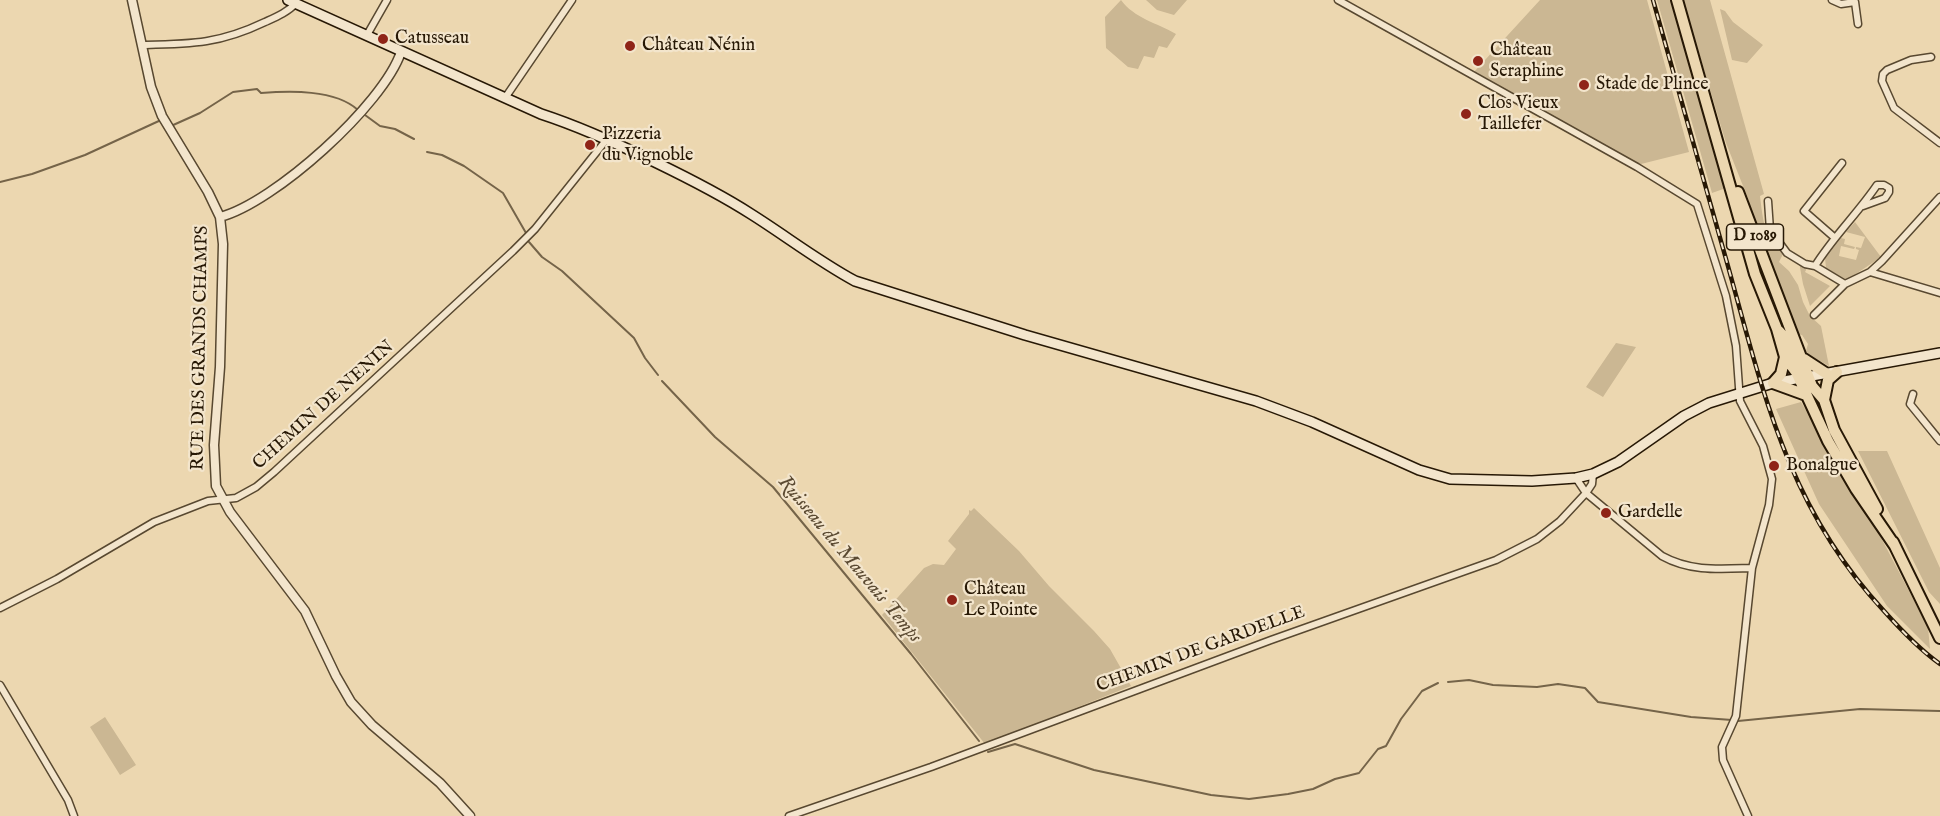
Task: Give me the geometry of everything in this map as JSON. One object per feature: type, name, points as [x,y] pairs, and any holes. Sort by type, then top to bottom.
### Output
[{"type":"main road","name":"D 1089","points":[[1677,0],[1755,274],[1777,329],[1785,357],[1824,400],[1834,430]]},
{"type":"main road","points":[[292,2],[505,98],[607,139],[711,190],[828,267],[855,281],[1025,335],[1256,401],[1312,422],[1419,470],[1450,479],[1532,481],[1576,478],[1593,474],[1618,462],[1684,416],[1709,403],[1773,383],[1940,353]]},
{"type":"main road","name":"D 1089","points":[[1709,113],[1766,267],[1804,359],[1806,395],[1833,451],[1895,546]]},
{"type":"main road","name":"D 1089","points":[[1777,329],[1787,340],[1807,384],[1859,474],[1940,638]]},
{"type":"main road","points":[[1773,383],[1781,374],[1785,357]]},
{"type":"main road","points":[[1804,359],[1832,373]]},
{"type":"main road","points":[[1824,400],[1828,380],[1832,373]]},
{"type":"main road","points":[[1773,383],[1806,395]]},
{"type":"street","name":"RUE DES GRANDS CHAMPS","points":[[132,0],[151,87],[162,116],[208,192],[220,217],[223,244],[220,368],[214,445],[216,486],[222,500]]},
{"type":"street","points":[[367,35],[387,0]]},
{"type":"street","points":[[505,98],[572,0]]},
{"type":"street","points":[[1338,0],[1697,204],[1726,296],[1736,346],[1738,393],[1741,405],[1763,446],[1772,479],[1769,506],[1752,568],[1736,716],[1722,747],[1723,760],[1748,816]]},
{"type":"street","points":[[1832,0],[1840,4],[1859,1],[1858,24]]},
{"type":"street","points":[[142,45],[197,44],[222,40],[288,11],[292,2]]},
{"type":"street","points":[[220,217],[233,213],[269,193],[344,131],[382,86],[396,65],[401,52]]},
{"type":"street","points":[[1930,57],[1911,60],[1887,70],[1883,74],[1882,81],[1894,108],[1940,143]]},
{"type":"street","name":"CHEMIN DE NENIN","points":[[0,608],[57,579],[154,522],[208,501],[236,498],[256,487],[483,281],[535,230],[607,139]]},
{"type":"street","points":[[1835,238],[1804,212],[1842,164]]},
{"type":"street","points":[[1814,315],[1845,284],[1870,272],[1882,261],[1940,197]]},
{"type":"street","points":[[1768,201],[1770,230],[1788,253],[1845,284]]},
{"type":"street","points":[[1815,266],[1835,238],[1863,206]]},
{"type":"street","points":[[1870,272],[1940,293]]},
{"type":"street","points":[[1913,394],[1910,404],[1940,441]]},
{"type":"street","name":"CHEMIN DE GARDELLE","points":[[789,816],[931,767],[1238,652],[1496,560],[1537,539],[1560,521],[1586,493],[1592,484],[1593,474]]},
{"type":"street","points":[[1576,478],[1586,493],[1662,556],[1674,562],[1710,570],[1752,568]]},
{"type":"street","points":[[222,500],[304,611],[336,676],[360,714],[440,783],[470,816]]},
{"type":"street","points":[[0,685],[68,800],[74,816]]},
{"type":"shaded area","points":[[1121,0],[1139,16],[1176,34],[1167,48],[1159,46],[1154,58],[1144,56],[1138,69],[1128,67],[1106,48],[1105,17]]},
{"type":"shaded area","points":[[1146,0],[1187,0],[1174,15],[1157,10]]},
{"type":"shaded area","name":"Stade de Plince","points":[[1540,0],[1647,0],[1689,152],[1637,165],[1474,72]]},
{"type":"shaded area","points":[[1657,0],[1673,0],[1726,188],[1712,193]]},
{"type":"shaded area","points":[[1683,0],[1710,0],[1764,194],[1760,196],[1765,228],[1772,242],[1783,254],[1779,262],[1789,271],[1798,285],[1810,316],[1821,326],[1829,366],[1816,359],[1813,360],[1806,351],[1808,344],[1802,335],[1796,334],[1726,143]]},
{"type":"shaded area","points":[[1720,9],[1763,45],[1747,63],[1732,60]]},
{"type":"shaded area","points":[[1855,222],[1881,257],[1847,280],[1826,268],[1825,258],[1841,238],[1845,239],[1844,244],[1855,247],[1854,249],[1841,246],[1839,256],[1856,260],[1859,250],[1856,247],[1861,248],[1865,237],[1846,232]]},
{"type":"shaded area","points":[[1799,262],[1808,266],[1805,272],[1830,286],[1810,306],[1803,284]]},
{"type":"shaded area","points":[[1616,343],[1636,347],[1603,397],[1586,387]]},
{"type":"shaded area","points":[[1801,402],[1878,532],[1928,627],[1930,649],[1887,606],[1819,504],[1776,409]]},
{"type":"shaded area","points":[[1858,451],[1887,451],[1940,568],[1940,604],[1929,592]]},
{"type":"shaded area","points":[[974,508],[1019,551],[1049,586],[1110,649],[1131,686],[985,744],[882,615],[924,568],[933,564],[944,565],[956,549],[948,541],[969,514],[969,510]]},
{"type":"shaded area","points":[[105,717],[136,765],[120,775],[90,727]]},
{"type":"waterway","name":"Ruisseau du Mauvais Temps","points":[[171,126],[200,113],[233,92],[257,89],[261,93],[298,92],[325,95],[337,98],[358,110]]},
{"type":"waterway","name":"Ruisseau du Mauvais Temps","points":[[365,115],[380,126],[395,129],[414,139]]},
{"type":"waterway","name":"Ruisseau du Mauvais Temps","points":[[0,182],[32,174],[85,155],[161,120]]},
{"type":"waterway","name":"Ruisseau du Mauvais Temps","points":[[427,152],[442,155],[464,166],[503,193],[526,233]]},
{"type":"waterway","name":"Ruisseau du Mauvais Temps","points":[[529,242],[542,257],[562,271],[634,338],[658,375]]},
{"type":"waterway","name":"Ruisseau du Mauvais Temps","points":[[662,381],[715,437],[773,487],[911,654],[979,741]]},
{"type":"waterway","name":"Ruisseau du Mauvais Temps","points":[[1448,682],[1469,680],[1493,685],[1537,687],[1558,684],[1585,688],[1598,702],[1691,717],[1732,720]]},
{"type":"waterway","name":"Ruisseau du Mauvais Temps","points":[[988,752],[1015,744],[1094,770],[1211,795],[1249,799],[1288,794],[1313,789],[1335,779],[1359,773],[1378,749],[1386,746],[1401,719],[1422,691],[1438,683]]},
{"type":"waterway","name":"Ruisseau du Mauvais Temps","points":[[1738,721],[1860,709],[1940,711]]},
{"type":"railway","points":[[1653,0],[1753,355],[1783,446],[1801,489],[1824,531],[1851,571],[1904,632],[1940,664]]},
{"type":"place","name":"Catusseau","points":[[383,39]]},
{"type":"place","name":"Château Nénin","points":[[630,46]]},
{"type":"place","name":"Château Seraphine","points":[[1478,61]]},
{"type":"place","name":"Stade de Plince","points":[[1584,85]]},
{"type":"place","name":"Clos Vieux Taillefer","points":[[1466,114]]},
{"type":"place","name":"Pizzeria du Vignoble","points":[[590,145]]},
{"type":"place","name":"Bonalgue","points":[[1774,466]]},
{"type":"place","name":"Gardelle","points":[[1606,513]]},
{"type":"place","name":"Château Le Pointe","points":[[952,600]]}]
